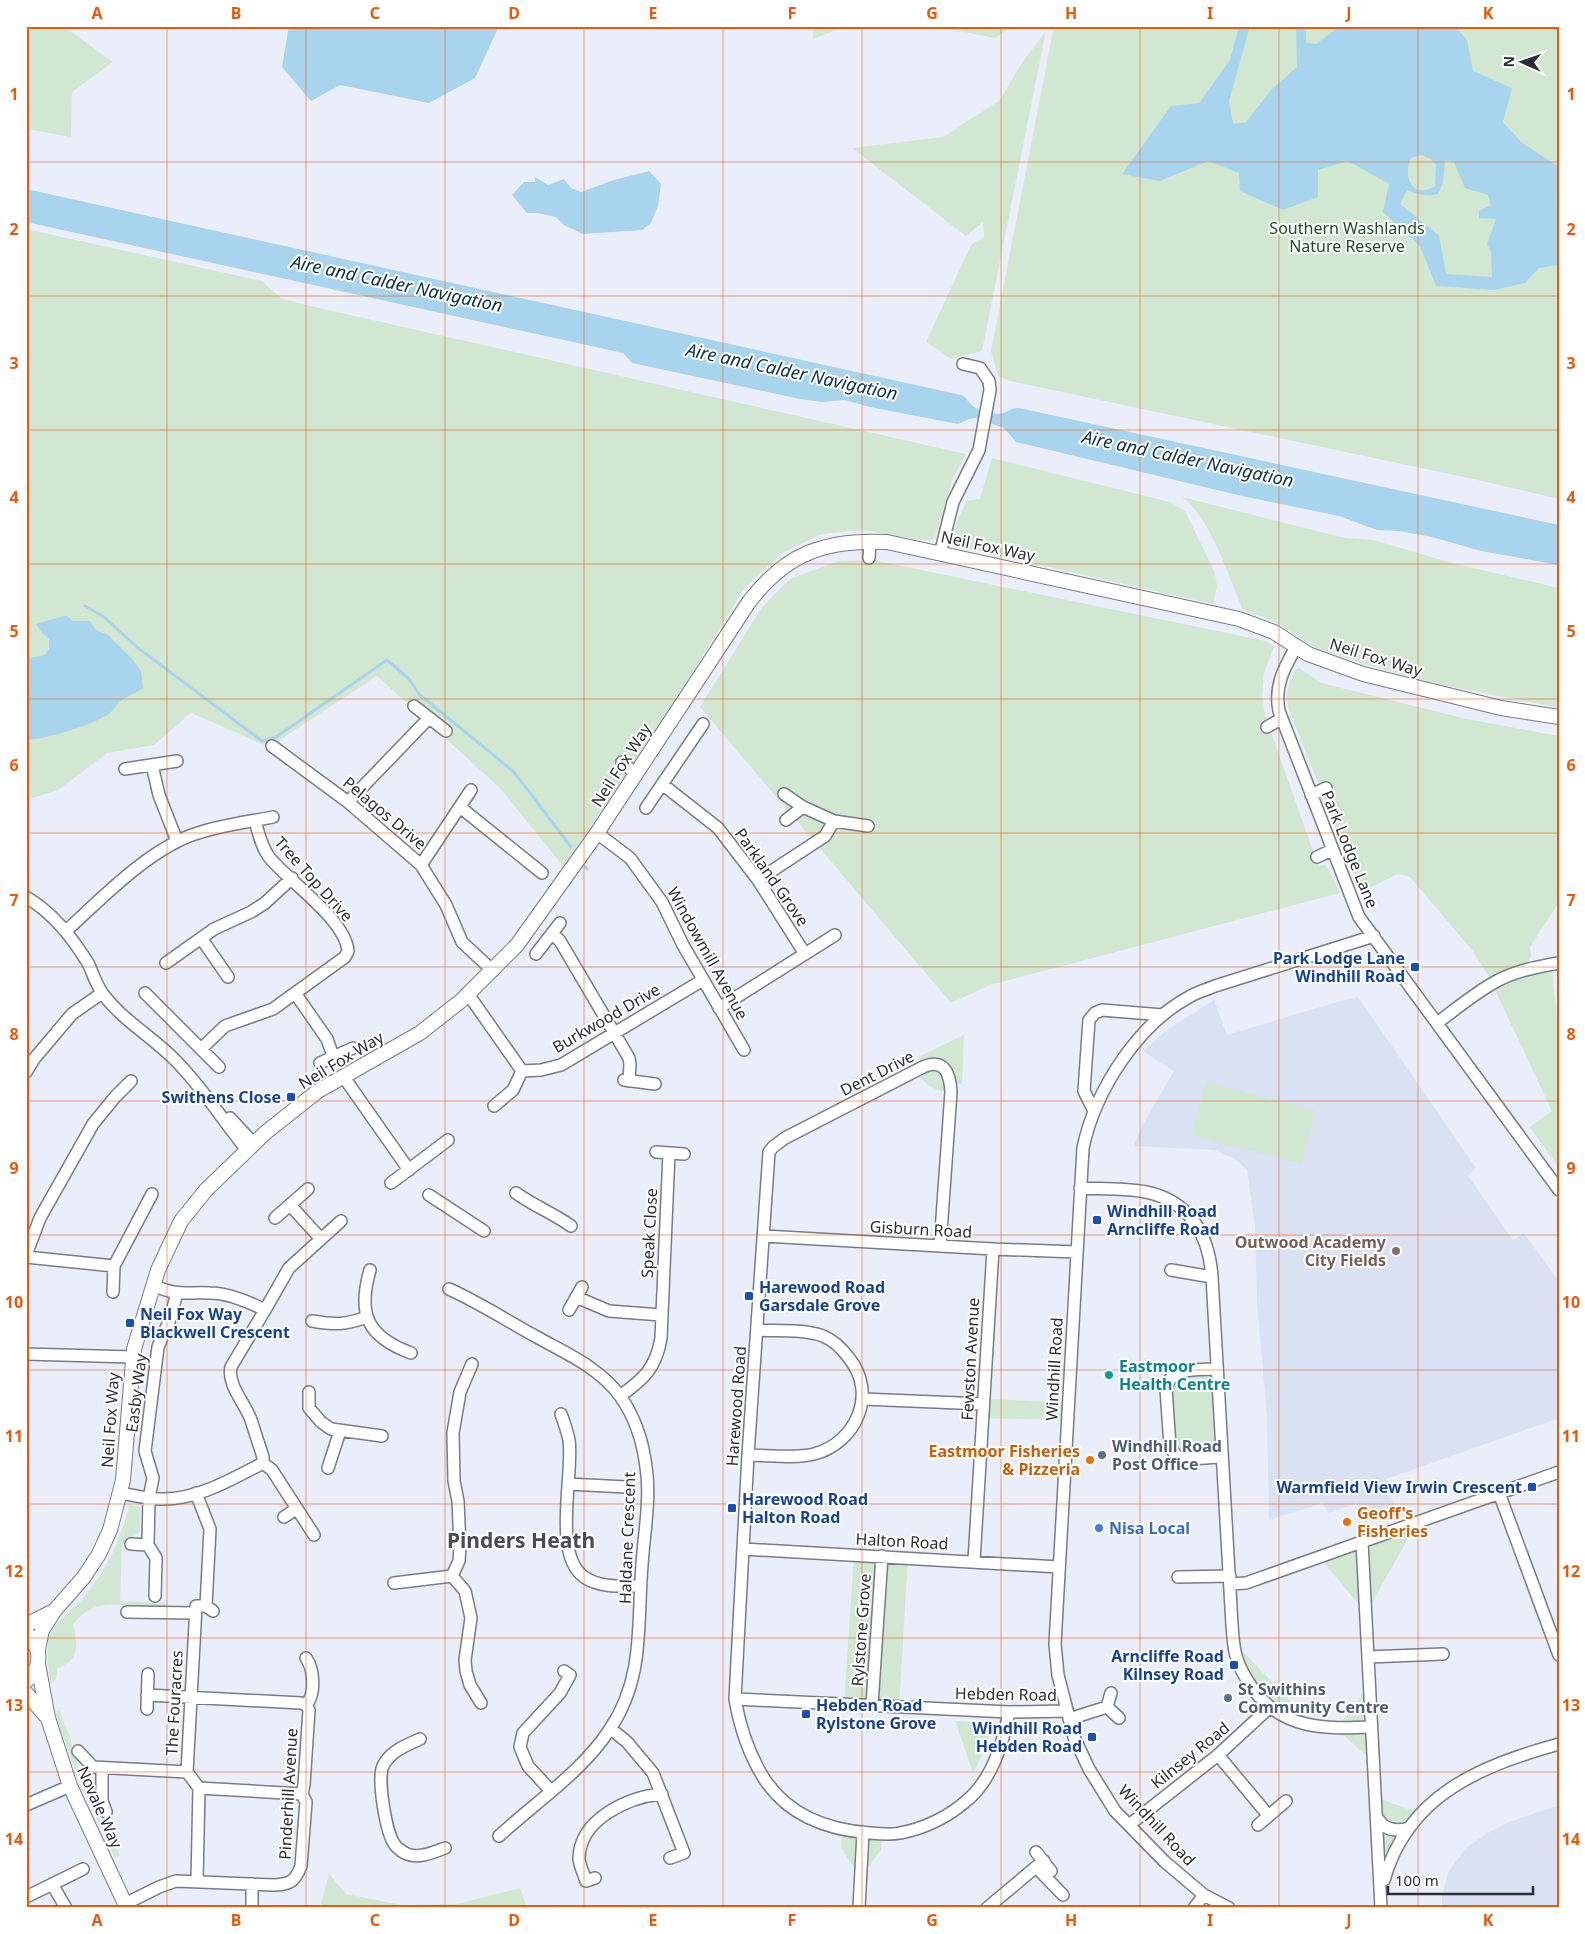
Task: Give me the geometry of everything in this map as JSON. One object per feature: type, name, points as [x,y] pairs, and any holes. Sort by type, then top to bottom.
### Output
[{"type":"main road","name":"Neil Fox Way","points":[[38,1664],[38,1649],[42,1630],[55,1610],[84,1578],[99,1554],[110,1530],[120,1493],[126,1452],[132,1357],[137,1334],[167,1247],[181,1221],[206,1190],[264,1133],[318,1092],[420,1032],[468,994],[493,971],[529,930],[597,833],[749,602],[764,583],[795,558],[832,544],[870,541],[887,542],[1239,619],[1274,632],[1315,657],[1363,674],[1463,699],[1559,717]]},
{"type":"main road","name":"Neil Fox Way","points":[[26,1625],[55,1610]]},
{"type":"main road","points":[[26,1633],[38,1649]]},
{"type":"main road","points":[[26,1681],[31,1678],[38,1664]]},
{"type":"main road","name":"Novale Way","points":[[38,1664],[48,1718],[70,1786],[126,1906]]},
{"type":"main road","name":"Novale Way","points":[[26,1693],[48,1718]]},
{"type":"street","points":[[940,554],[949,515],[963,481],[979,450],[989,399],[989,381],[985,373],[980,368],[963,364]]},
{"type":"street","points":[[869,558],[870,541]]},
{"type":"street","name":"Park Lodge Lane","points":[[1296,647],[1284,668],[1278,685],[1277,704],[1281,719],[1359,917],[1559,1190]]},
{"type":"street","points":[[414,706],[446,731]]},
{"type":"street","points":[[348,802],[429,718]]},
{"type":"street","points":[[1267,727],[1281,719]]},
{"type":"street","points":[[646,808],[703,724]]},
{"type":"street","name":"Pelagos Drive","points":[[272,746],[348,802],[421,864],[446,905],[462,942],[493,971]]},
{"type":"street","points":[[125,769],[177,761]]},
{"type":"street","points":[[622,762],[636,774]]},
{"type":"street","points":[[152,764],[158,795],[177,841]]},
{"type":"street","name":"Parkland Grove","points":[[662,784],[718,828],[758,880],[805,954]]},
{"type":"street","points":[[1311,795],[1326,788]]},
{"type":"street","points":[[421,864],[471,790]]},
{"type":"street","points":[[784,794],[804,807],[834,820],[868,826]]},
{"type":"street","points":[[460,807],[542,873]]},
{"type":"street","points":[[786,820],[804,807]]},
{"type":"street","name":"Tree Top Drive","points":[[66,931],[138,868],[177,841],[198,832],[273,817]]},
{"type":"street","points":[[758,880],[825,836],[834,820]]},
{"type":"street","name":"Tree Top Drive","points":[[255,821],[261,845],[269,857],[292,878],[343,934],[348,951],[345,957],[295,993]]},
{"type":"street","name":"Windowmill Avenue","points":[[597,833],[630,858],[662,902],[683,946],[744,1050]]},
{"type":"street","points":[[1317,857],[1332,850]]},
{"type":"street","points":[[166,963],[214,929],[265,903],[292,878]]},
{"type":"street","points":[[26,897],[42,906],[66,931],[88,964],[102,993],[123,1016],[173,1058],[216,1108],[222,1119],[250,1147]]},
{"type":"street","points":[[536,954],[560,923]]},
{"type":"street","points":[[552,933],[560,941],[630,1061],[625,1080],[655,1084]]},
{"type":"street","points":[[719,1008],[835,935]]},
{"type":"street","name":"Windhill Road","points":[[1229,1908],[1204,1895],[1165,1862],[1116,1811],[1089,1769],[1074,1737],[1058,1675],[1055,1644],[1082,1148],[1086,1130],[1104,1087],[1132,1048],[1163,1015],[1189,997],[1215,986],[1374,936]]},
{"type":"street","points":[[201,938],[228,977]]},
{"type":"street","points":[[1437,1023],[1494,983],[1511,974],[1534,967],[1559,963]]},
{"type":"street","name":"Burkwood Drive","points":[[522,1071],[541,1070],[561,1065],[703,980]]},
{"type":"street","points":[[26,1072],[30,1056],[72,1014],[102,993]]},
{"type":"street","points":[[145,993],[219,1067]]},
{"type":"street","points":[[201,1049],[225,1026],[273,1009],[295,993],[327,1039],[333,1056]]},
{"type":"street","points":[[468,994],[522,1071],[513,1090],[494,1106]]},
{"type":"street","points":[[1094,1111],[1084,1091],[1089,1020],[1095,1013],[1102,1010],[1163,1015]]},
{"type":"street","points":[[320,1063],[353,1048]]},
{"type":"street","name":"Dent Drive","points":[[764,1236],[768,1157],[773,1146],[923,1067],[930,1064],[939,1064],[948,1074],[951,1092],[940,1246]]},
{"type":"street","points":[[343,1076],[409,1170]]},
{"type":"street","points":[[114,1266],[26,1256],[40,1218],[93,1124],[132,1081]]},
{"type":"street","points":[[391,1183],[448,1140]]},
{"type":"street","points":[[656,1152],[684,1154]]},
{"type":"street","name":"Speak Close","points":[[620,1396],[648,1372],[658,1356],[661,1338],[669,1153]]},
{"type":"street","points":[[1080,1188],[1145,1192],[1162,1198],[1180,1208],[1198,1226],[1211,1256],[1232,1625],[1237,1660],[1247,1681],[1258,1696],[1270,1707],[1299,1723],[1336,1729],[1371,1727]]},
{"type":"street","points":[[276,1218],[308,1189]]},
{"type":"street","points":[[516,1193],[529,1203],[555,1215],[571,1226]]},
{"type":"street","points":[[113,1292],[114,1266],[152,1194]]},
{"type":"street","points":[[429,1195],[484,1230]]},
{"type":"street","points":[[290,1205],[320,1239]]},
{"type":"street","points":[[262,1463],[263,1457],[251,1420],[236,1392],[230,1372],[231,1366],[288,1268],[341,1221]]},
{"type":"street","name":"Gisburn Road","points":[[764,1236],[1077,1252]]},
{"type":"street","name":"Harewood Road","points":[[764,1236],[748,1455],[735,1699],[742,1735],[753,1758],[766,1781],[784,1801],[801,1815],[823,1825],[863,1832],[901,1833],[944,1817],[966,1802],[984,1781],[995,1760],[1004,1737],[1009,1712]]},
{"type":"street","name":"Fewston Avenue","points":[[974,1561],[993,1249]]},
{"type":"street","points":[[370,1270],[364,1288],[364,1303],[372,1328],[383,1340],[411,1354]]},
{"type":"street","points":[[1171,1270],[1212,1277]]},
{"type":"street","points":[[153,1284],[177,1294],[211,1292],[244,1301],[265,1310]]},
{"type":"street","points":[[569,1310],[582,1287]]},
{"type":"street","name":"Haldane Crescent","points":[[448,1289],[592,1368],[620,1396],[632,1417],[641,1440],[647,1467],[647,1500],[640,1586],[640,1641],[635,1674],[624,1704],[611,1728],[572,1775],[551,1790],[499,1836]]},
{"type":"street","name":"Easby Way","points":[[148,1545],[149,1498],[153,1478],[145,1451],[158,1346],[170,1319],[177,1294]]},
{"type":"street","points":[[576,1297],[609,1311],[661,1315]]},
{"type":"street","points":[[312,1320],[335,1325],[350,1323],[367,1316]]},
{"type":"street","points":[[748,1455],[798,1456],[826,1450],[838,1443],[848,1433],[857,1420],[863,1399],[861,1379],[856,1366],[842,1349],[823,1336],[800,1332],[758,1330]]},
{"type":"street","points":[[26,1354],[132,1357]]},
{"type":"street","points":[[1217,1369],[1182,1371],[1173,1375],[1167,1382],[1166,1389],[1170,1446],[1172,1450],[1177,1456],[1185,1458],[1222,1457]]},
{"type":"street","points":[[452,1576],[459,1561],[460,1546],[458,1501],[454,1481],[454,1433],[460,1392],[474,1370]]},
{"type":"street","points":[[309,1392],[303,1408],[321,1422],[340,1431],[382,1436]]},
{"type":"street","points":[[863,1399],[983,1404]]},
{"type":"street","points":[[561,1414],[569,1440],[566,1526],[569,1550],[575,1569],[585,1578],[600,1584],[640,1586]]},
{"type":"street","points":[[328,1468],[328,1454],[340,1431]]},
{"type":"street","points":[[120,1493],[149,1498],[171,1498],[196,1493],[226,1482],[262,1463]]},
{"type":"street","points":[[262,1463],[272,1470],[314,1535]]},
{"type":"street","points":[[1178,1577],[1230,1580],[1246,1583],[1559,1472]]},
{"type":"street","points":[[568,1484],[626,1487]]},
{"type":"street","points":[[127,1612],[195,1612],[196,1606],[210,1608],[210,1529],[196,1493]]},
{"type":"street","points":[[1499,1493],[1559,1655]]},
{"type":"street","points":[[284,1517],[296,1509]]},
{"type":"street","points":[[1362,1542],[1371,1727],[1378,1819],[1381,1908]]},
{"type":"street","points":[[131,1544],[148,1545],[156,1558],[155,1596]]},
{"type":"street","name":"Halton Road","points":[[743,1549],[1059,1567]]},
{"type":"street","name":"Rylstone Grove","points":[[872,1705],[882,1556]]},
{"type":"street","points":[[394,1583],[452,1576]]},
{"type":"street","points":[[452,1576],[465,1590],[471,1618],[465,1660],[466,1672],[470,1685],[481,1703]]},
{"type":"street","name":"The Fouracres","points":[[195,1612],[187,1772],[199,1788]]},
{"type":"street","points":[[1368,1657],[1443,1654]]},
{"type":"street","name":"Pinderhill Avenue","points":[[126,1906],[169,1883],[196,1880],[275,1885],[288,1884],[297,1874],[300,1866],[306,1802],[302,1794],[309,1710],[306,1705],[311,1695],[312,1678],[311,1664],[306,1658]]},
{"type":"street","points":[[551,1790],[528,1766],[520,1747],[523,1733],[560,1693],[570,1675],[564,1671]]},
{"type":"street","points":[[147,1708],[148,1674]]},
{"type":"street","points":[[1107,1707],[1111,1693]]},
{"type":"street","points":[[147,1695],[301,1702],[306,1705]]},
{"type":"street","name":"Hebden Road","points":[[735,1699],[1068,1715]]},
{"type":"street","points":[[1068,1715],[1107,1707]]},
{"type":"street","points":[[1107,1707],[1118,1718]]},
{"type":"street","name":"Kilnsey Road","points":[[1129,1825],[1218,1755],[1270,1707]]},
{"type":"street","points":[[611,1728],[627,1742],[653,1773],[684,1853],[670,1858]]},
{"type":"street","points":[[420,1739],[392,1753],[383,1766],[380,1783],[389,1834],[395,1846],[408,1855],[419,1856],[445,1848]]},
{"type":"street","points":[[1381,1892],[1390,1860],[1399,1840],[1420,1813],[1446,1790],[1463,1780],[1514,1757],[1559,1744]]},
{"type":"street","points":[[78,1751],[90,1765],[102,1768],[187,1772]]},
{"type":"street","points":[[1218,1755],[1268,1815]]},
{"type":"street","points":[[102,1768],[102,1801],[106,1812]]},
{"type":"street","points":[[26,1805],[70,1786]]},
{"type":"street","points":[[196,1880],[199,1788],[302,1794]]},
{"type":"street","points":[[595,1878],[586,1881],[579,1860],[582,1840],[594,1823],[629,1802],[662,1794]]},
{"type":"street","points":[[1258,1825],[1286,1801]]},
{"type":"street","points":[[1378,1819],[1389,1830],[1408,1828]]},
{"type":"street","points":[[858,1908],[863,1832]]},
{"type":"street","points":[[1039,1860],[1051,1871]]},
{"type":"street","points":[[1039,1860],[1063,1895]]},
{"type":"street","points":[[987,1908],[1039,1860]]},
{"type":"street","points":[[26,1897],[83,1869]]},
{"type":"street","points":[[52,1884],[66,1908]]},
{"type":"street","points":[[252,1884],[252,1908]]},
{"type":"street","points":[[1194,1908],[1204,1895]]},
{"type":"shaded area","name":"Outwood Academy City Fields","points":[[1358,997],[1476,1168],[1468,1176],[1513,1240],[1524,1233],[1559,1282],[1559,1418],[1386,1479],[1395,1509],[1364,1520],[1357,1503],[1328,1513],[1323,1503],[1269,1520],[1267,1418],[1257,1301],[1255,1227],[1247,1170],[1235,1159],[1214,1150],[1134,1146],[1142,1126],[1174,1071],[1143,1051],[1168,1029],[1214,1000],[1227,1035]]},
{"type":"shaded area","points":[[1559,1805],[1559,1908],[1442,1908],[1442,1895],[1449,1871],[1465,1849],[1484,1835],[1509,1822]]},
{"type":"green space","points":[[26,26],[63,26],[113,62],[72,92],[71,137],[26,129]]},
{"type":"green space","points":[[814,26],[846,26],[813,39]]},
{"type":"green space","points":[[933,26],[1014,26],[995,38]]},
{"type":"green space","name":"Southern Washlands Nature Reserve","points":[[1054,26],[1559,26],[1559,499],[1010,381],[998,376],[991,351]]},
{"type":"green space","points":[[1046,31],[982,351],[951,359],[926,342],[971,245],[984,237],[983,222],[966,236],[852,148],[943,137],[1000,100],[1021,64]]},
{"type":"green space","points":[[26,229],[262,281],[281,298],[306,305],[966,454],[952,480],[935,537],[931,541],[861,530],[822,534],[784,552],[746,586],[651,739],[563,866],[499,787],[377,676],[269,747],[191,713],[154,745],[107,753],[58,790],[26,800],[26,534],[29,521],[26,510]]},
{"type":"green space","points":[[992,458],[1170,502],[1185,511],[1215,573],[1217,587],[1213,604],[961,547],[957,542],[954,531],[958,519],[967,501],[980,499]]},
{"type":"green space","points":[[1182,497],[1345,538],[1373,540],[1452,563],[1559,588],[1559,708],[1438,684],[1364,664],[1316,648],[1274,621],[1243,610],[1210,533],[1192,506]]},
{"type":"green space","points":[[873,560],[1266,641],[1274,647],[1264,673],[1262,695],[1265,715],[1317,862],[1320,866],[1325,865],[1328,868],[1340,893],[990,985],[951,1003],[700,707],[762,607],[790,579],[839,561]]},
{"type":"green space","points":[[1299,668],[1321,683],[1467,719],[1559,736],[1559,902],[1530,947],[1531,956],[1528,963],[1489,977],[1472,950],[1410,877],[1398,874],[1361,892],[1288,707],[1287,692],[1289,683],[1295,670]]},
{"type":"green space","points":[[1552,969],[1559,1039],[1559,1168],[1530,1127],[1552,1111],[1494,988],[1522,976]]},
{"type":"green space","points":[[964,1035],[962,1084],[951,1084],[951,1092],[935,1089],[926,1084],[916,1071],[923,1067],[918,1057]]},
{"type":"green space","points":[[1206,1082],[1315,1111],[1302,1164],[1192,1135]]},
{"type":"green space","points":[[1217,1369],[1222,1457],[1177,1456],[1166,1389],[1173,1375]]},
{"type":"green space","points":[[986,1399],[1064,1402],[1063,1420],[985,1418]]},
{"type":"green space","points":[[129,1505],[140,1507],[140,1531],[132,1538],[126,1537],[126,1544],[122,1544],[120,1601],[165,1603],[165,1606],[148,1606],[145,1608],[106,1605],[89,1610],[73,1624],[76,1639],[74,1655],[65,1665],[57,1669],[56,1679],[50,1684],[48,1652],[50,1634],[55,1625],[84,1597],[100,1575],[112,1554],[122,1530]]},
{"type":"green space","points":[[1417,1523],[1366,1613],[1319,1557]]},
{"type":"green space","points":[[854,1555],[908,1558],[899,1707],[844,1704]]},
{"type":"green space","points":[[1234,1642],[1314,1726],[1258,1696]]},
{"type":"green space","points":[[1369,1686],[1374,1762],[1336,1729]]},
{"type":"green space","points":[[60,1711],[71,1740],[72,1750],[70,1752],[79,1761],[77,1766],[94,1783],[94,1804],[101,1822],[105,1821],[120,1855],[115,1858],[68,1750],[55,1712]]},
{"type":"green space","points":[[955,1721],[989,1723],[993,1728],[973,1773]]},
{"type":"green space","points":[[1377,1798],[1420,1813],[1381,1891]]},
{"type":"green space","points":[[842,1830],[883,1834],[881,1850],[860,1878],[841,1847]]},
{"type":"green space","points":[[329,1874],[346,1894],[402,1905],[457,1904],[520,1888],[527,1908],[320,1908]]},
{"type":"water","points":[[289,26],[499,26],[475,78],[429,103],[340,85],[311,101],[282,67]]},
{"type":"water","points":[[1239,26],[1250,26],[1229,101],[1233,124],[1246,122],[1272,89],[1297,67],[1296,26],[1306,26],[1306,43],[1316,44],[1340,26],[1455,26],[1467,40],[1473,71],[1512,88],[1503,122],[1521,142],[1559,167],[1559,265],[1539,268],[1525,283],[1494,290],[1436,286],[1420,246],[1383,212],[1389,184],[1348,161],[1318,170],[1318,197],[1283,210],[1240,191],[1239,173],[1208,161],[1160,181],[1122,174],[1171,106],[1199,103],[1230,60]],"holes":[[[1421,155],[1431,159],[1436,165],[1435,186],[1427,190],[1415,188],[1409,179],[1408,172],[1411,158]],[[1445,160],[1454,162],[1465,188],[1488,195],[1491,205],[1479,211],[1479,218],[1496,219],[1487,244],[1491,252],[1492,277],[1446,274],[1439,235],[1400,204],[1407,190],[1418,194],[1438,194],[1443,183]]]},
{"type":"water","points":[[649,171],[661,184],[658,206],[651,223],[642,230],[583,234],[564,225],[556,217],[527,213],[512,195],[524,182],[535,182],[535,177],[548,185],[564,179],[571,188],[581,192],[614,180]]},
{"type":"water","name":"Aire and Calder Navigation","points":[[26,189],[961,395],[974,407],[989,413],[1000,414],[1019,408],[1559,525],[1559,565],[1481,551],[1432,537],[1399,531],[1377,530],[1339,516],[1242,496],[1016,442],[1004,428],[976,418],[958,424],[870,407],[845,400],[822,402],[800,399],[632,363],[623,353],[26,222]]},
{"type":"water","points":[[64,616],[73,621],[90,621],[96,630],[108,635],[141,671],[143,688],[120,701],[109,714],[92,723],[57,734],[26,740],[26,659],[44,655],[49,649],[49,639],[36,624]]},
{"type":"waterway","points":[[85,606],[104,617],[138,648],[262,741],[276,737],[387,660],[409,679],[419,694],[514,772],[571,847]]},
{"type":"place","name":"Park Lodge Lane Windhill Road","points":[[1415,967]]},
{"type":"place","name":"Swithens Close","points":[[291,1097]]},
{"type":"place","name":"Windhill Road Arncliffe Road","points":[[1097,1220]]},
{"type":"place","name":"Outwood Academy City Fields","points":[[1396,1251]]},
{"type":"place","name":"Harewood Road Garsdale Grove","points":[[749,1296]]},
{"type":"place","name":"Neil Fox Way Blackwell Crescent","points":[[130,1323]]},
{"type":"place","name":"Eastmoor Health Centre","points":[[1109,1375]]},
{"type":"place","name":"Windhill Road Post Office","points":[[1102,1455]]},
{"type":"place","name":"Eastmoor Fisheries & Pizzeria","points":[[1090,1460]]},
{"type":"place","name":"Warmfield View Irwin Crescent","points":[[1532,1487]]},
{"type":"place","name":"Harewood Road Halton Road","points":[[732,1508]]},
{"type":"place","name":"Geoff's Fisheries","points":[[1347,1522]]},
{"type":"place","name":"Nisa Local","points":[[1099,1528]]},
{"type":"place","name":"Arncliffe Road Kilnsey Road","points":[[1234,1665]]},
{"type":"place","name":"St Swithins Community Centre","points":[[1228,1698]]},
{"type":"place","name":"Hebden Road Rylstone Grove","points":[[806,1714]]},
{"type":"place","name":"Windhill Road Hebden Road","points":[[1092,1737]]},
{"type":"district","name":"Pinders Heath","points":[[521,1540]]}]
